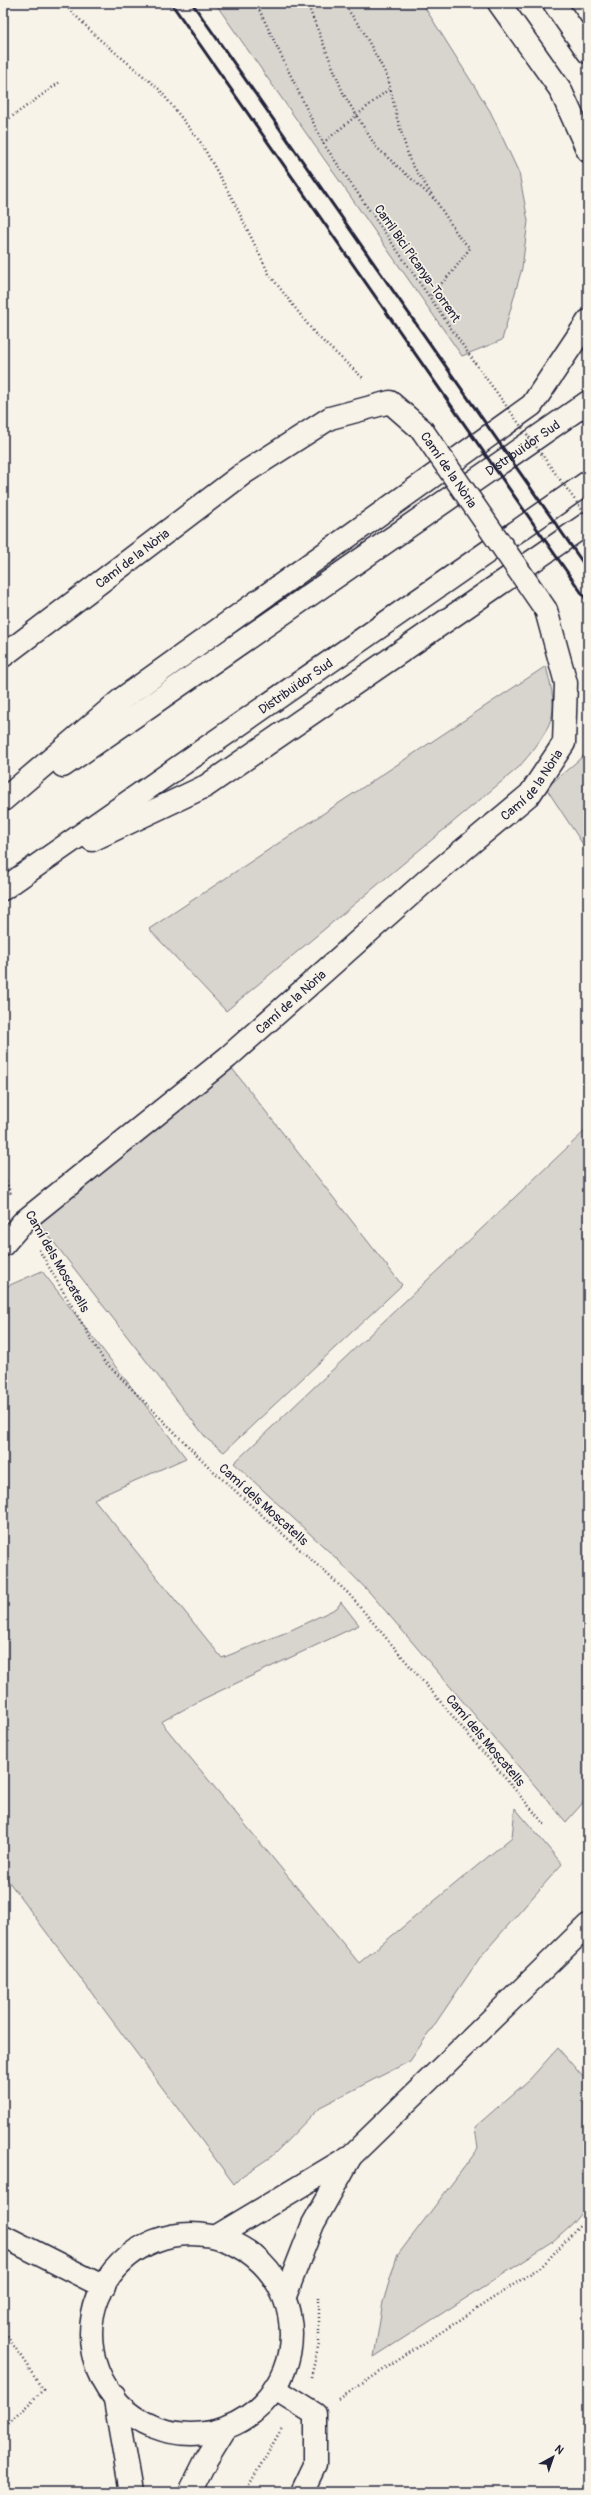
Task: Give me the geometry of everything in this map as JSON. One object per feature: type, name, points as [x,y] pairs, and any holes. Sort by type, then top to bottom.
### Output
[{"type":"main road","points":[[499,3],[560,89],[588,151]]},
{"type":"main road","points":[[554,3],[588,52]]},
{"type":"main road","points":[[3,800],[123,698],[532,405],[588,321]]},
{"type":"main road","name":"Camí de la Nòria","points":[[3,656],[244,472],[330,418],[390,402],[422,430],[546,610],[566,683],[564,743],[530,794],[427,880],[228,1057],[23,1222],[3,1245]]},
{"type":"main road","name":"Distribuïdor Sud","points":[[3,807],[588,402]]},
{"type":"main road","name":"Distribuïdor Sud","points":[[3,889],[588,482]]},
{"type":"main road","points":[[35,867],[206,786],[588,523]]},
{"type":"main road","points":[[217,2236],[352,2155],[588,1925]]},
{"type":"main road","points":[[285,2296],[313,2224],[352,2155]]},
{"type":"main road","points":[[182,2233],[217,2236],[240,2246],[268,2268],[285,2296],[292,2341],[284,2374],[255,2412],[226,2429],[183,2434],[165,2431],[133,2416],[103,2383],[91,2347],[92,2313],[110,2274],[147,2243],[182,2233]]},
{"type":"main road","points":[[3,2236],[104,2287]]},
{"type":"main road","points":[[274,2388],[315,2414],[315,2465],[302,2492]]},
{"type":"main road","points":[[114,2395],[131,2492]]},
{"type":"main road","points":[[190,2492],[206,2460],[226,2429]]},
{"type":"path","points":[[63,3],[98,38],[160,89],[201,142],[233,200],[269,274],[316,335],[390,402]]},
{"type":"path","name":"Carril Bici Picanya-Torrent","points":[[256,3],[323,143],[475,363],[588,518]]},
{"type":"path","points":[[307,3],[344,95],[376,147],[438,203]]},
{"type":"path","points":[[343,3],[363,31],[388,78],[397,118],[410,161],[460,238],[470,248],[453,271],[429,297]]},
{"type":"path","points":[[3,123],[60,82]]},
{"type":"path","points":[[323,143],[390,88]]},
{"type":"path","name":"Camí dels Moscatells","points":[[3,1174],[23,1222],[104,1362],[210,1468],[348,1593],[545,1825]]},
{"type":"path","points":[[315,2414],[542,2266],[588,2217]]},
{"type":"path","points":[[309,2381],[316,2363],[319,2344],[318,2289]]},
{"type":"path","points":[[3,2329],[43,2390],[3,2429]]},
{"type":"path","points":[[246,2492],[276,2437]]},
{"type":"shaded area","points":[[215,3],[422,3],[490,111],[519,173],[528,221],[522,268],[502,340],[462,356]]},
{"type":"shaded area","points":[[546,666],[553,697],[552,716],[542,737],[518,768],[226,1011],[149,929]]},
{"type":"shaded area","points":[[588,752],[588,852],[546,788]]},
{"type":"shaded area","points":[[227,1062],[402,1285],[224,1452],[207,1439],[38,1222]]},
{"type":"shaded area","points":[[588,1128],[588,1797],[566,1822],[371,1594],[337,1559],[234,1463]]},
{"type":"shaded area","points":[[42,1271],[186,1458],[94,1499],[222,1658],[287,1632],[337,1608],[341,1602],[359,1625],[203,1699],[161,1722],[359,1963],[512,1837],[515,1808],[562,1864],[481,1956],[410,2061],[320,2107],[272,2156],[242,2176],[234,2184],[3,1874],[3,1288]]},
{"type":"shaded area","points":[[558,2048],[588,2083],[588,2206],[572,2225],[552,2243],[374,2357],[383,2302],[397,2256],[478,2149],[475,2127],[530,2079]]},
{"type":"railway","points":[[171,3],[588,602]]},
{"type":"railway","points":[[192,3],[588,570]]}]
